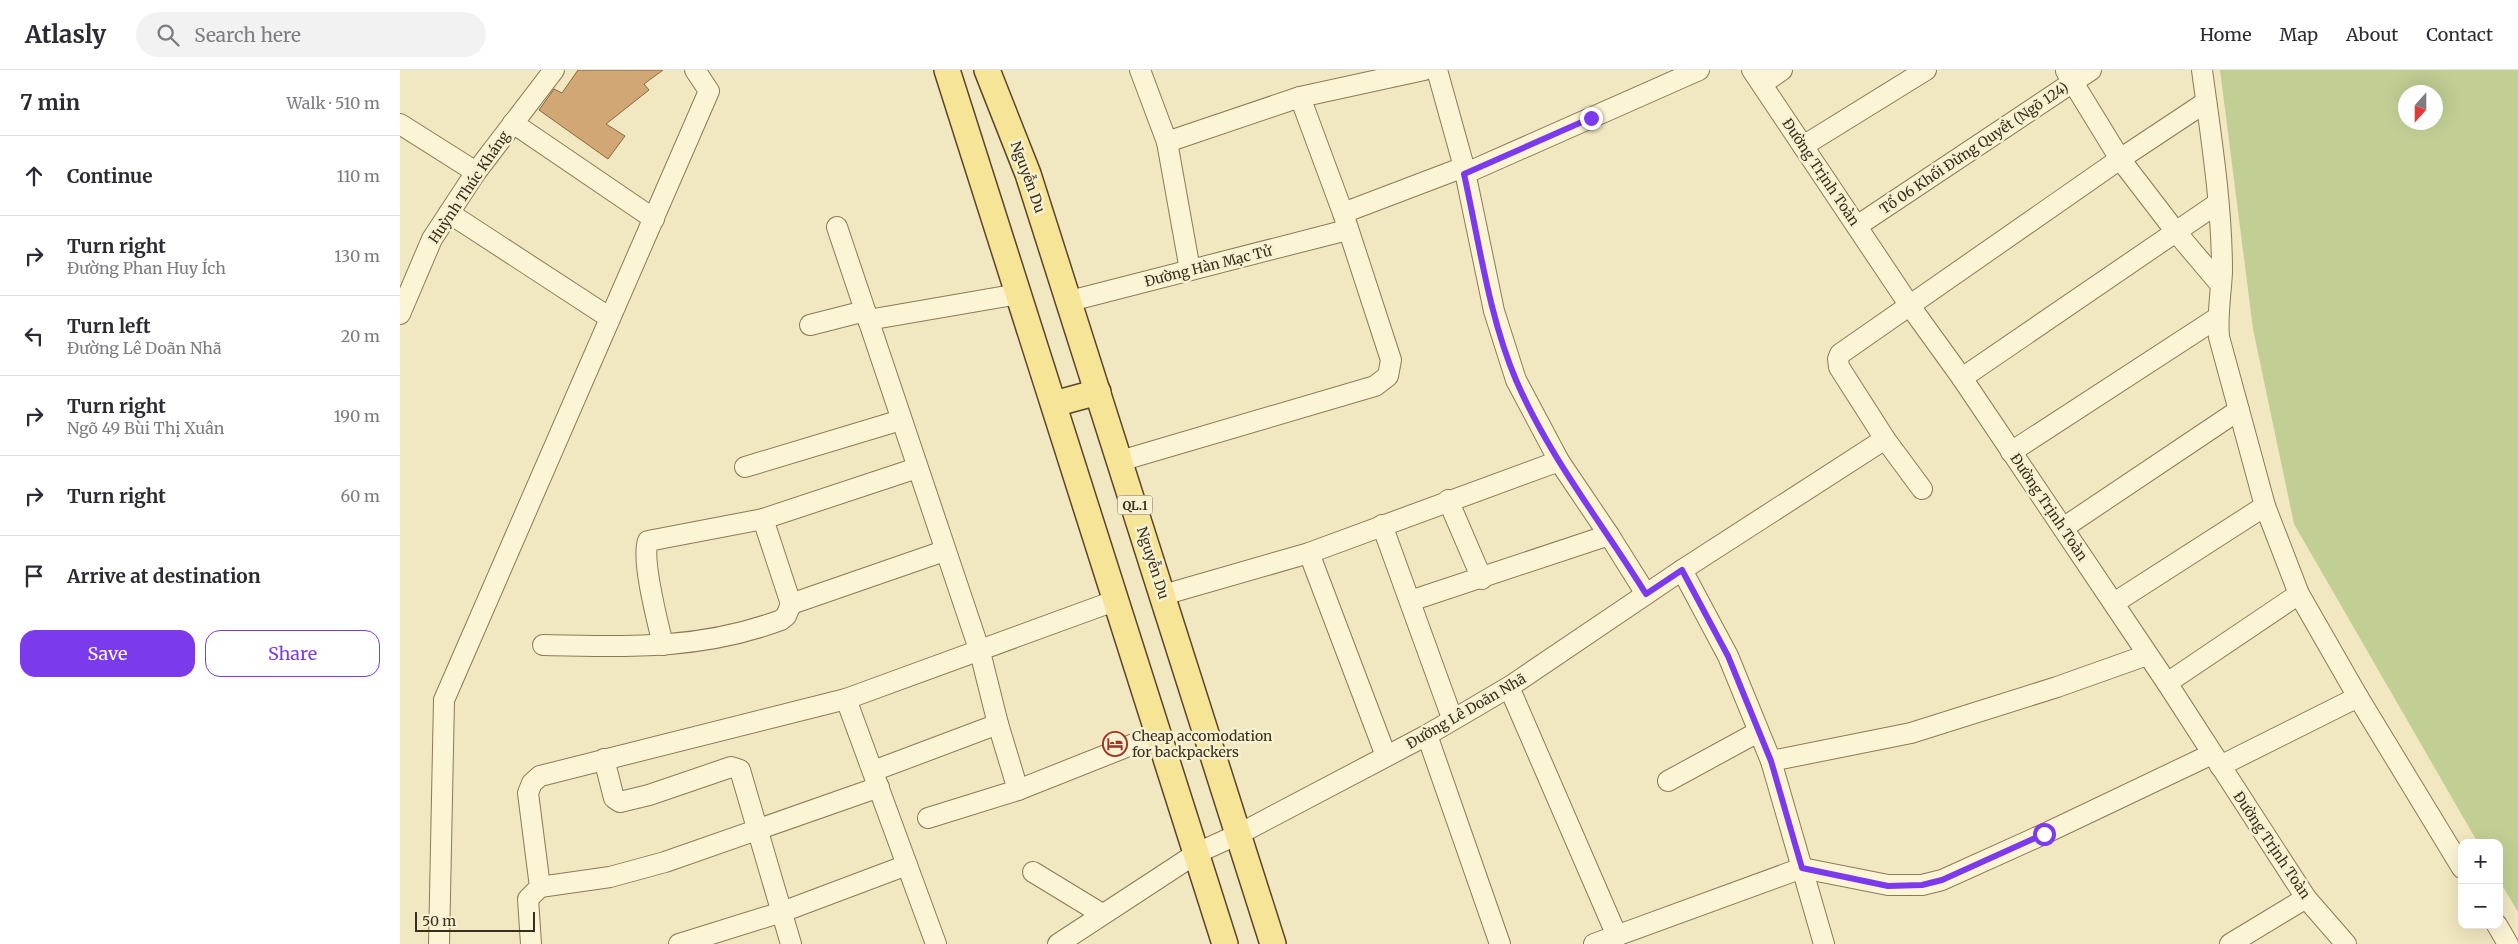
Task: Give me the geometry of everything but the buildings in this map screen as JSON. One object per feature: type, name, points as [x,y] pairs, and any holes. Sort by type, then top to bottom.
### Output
[{"type":"main road","points":[[993,72],[950,78],[1225,944]]},
{"type":"main road","name":"Nguyễn Du","points":[[993,72],[1070,301],[1272,944]]},
{"type":"main road","points":[[1054,404],[1098,392]]},
{"type":"street","points":[[439,944],[444,700],[710,91],[695,70]]},
{"type":"street","points":[[1140,70],[1167,142],[1190,270]]},
{"type":"street","points":[[1167,142],[1300,97],[1424,70]]},
{"type":"street","points":[[1437,70],[1464,171],[1494,311],[1506,354],[1532,412],[1559,461],[1646,594]]},
{"type":"street","name":"Đường Hàn Mạc Tử","points":[[1070,301],[1190,270],[1345,222],[1699,70]]},
{"type":"street","points":[[1757,77],[1782,70]]},
{"type":"street","points":[[1803,146],[1926,70]]},
{"type":"street","name":"Tổ 06 Khối Đừng Quyềt (Ngõ 124)","points":[[1857,226],[2069,76],[2091,70]]},
{"type":"street","points":[[2202,70],[2218,202],[2220,284],[2217,318],[2219,337],[2265,506],[2299,594],[2358,697],[2458,861]]},
{"type":"street","name":"Huỳnh Thúc Kháng","points":[[400,314],[432,239],[476,172],[513,123],[544,73]]},
{"type":"street","points":[[2069,76],[2120,159],[2176,232],[2220,284]]},
{"type":"street","name":"Đường Trịnh Toàn","points":[[1757,77],[1910,306],[1962,378],[2114,603],[2306,898],[2346,944]]},
{"type":"street","points":[[1120,461],[1382,382],[1388,376],[1391,360],[1345,222],[1300,97]]},
{"type":"street","points":[[1922,490],[1885,439],[1839,367],[1838,359],[1840,354],[2120,159],[2206,102]]},
{"type":"street","points":[[513,123],[654,219]]},
{"type":"street","points":[[400,124],[476,172]]},
{"type":"street","points":[[1962,378],[2218,202]]},
{"type":"street","points":[[449,213],[610,318]]},
{"type":"street","points":[[837,227],[944,551],[980,652],[998,724],[1018,790]]},
{"type":"street","points":[[810,325],[866,315],[1018,294]]},
{"type":"street","points":[[2011,452],[2217,318]]},
{"type":"street","points":[[2063,528],[2239,410]]},
{"type":"street","points":[[745,468],[901,420]]},
{"type":"street","name":"Đường Lê Doãn Nhã","points":[[1058,944],[1102,914],[1154,884],[1197,853],[1239,834],[1426,735],[1452,718],[1509,687],[1682,570],[1885,439]]},
{"type":"street","points":[[1163,595],[1308,553],[1448,500],[1559,461]]},
{"type":"street","points":[[663,645],[647,565],[646,547],[648,541],[763,519],[917,468]]},
{"type":"street","points":[[1448,500],[1482,579]]},
{"type":"street","points":[[2114,603],[2265,506]]},
{"type":"street","points":[[763,519],[791,604]]},
{"type":"street","points":[[1382,525],[1452,718]]},
{"type":"street","points":[[1410,601],[1482,579],[1609,535]]},
{"type":"street","points":[[542,644],[663,645],[711,640],[769,625],[783,619],[791,604],[944,551]]},
{"type":"street","points":[[1308,553],[1386,756]]},
{"type":"street","points":[[1682,570],[1728,656],[1771,761],[1824,944]]},
{"type":"street","points":[[2167,683],[2299,594]]},
{"type":"street","points":[[540,887],[528,793],[540,776],[846,699],[980,652],[1117,600]]},
{"type":"street","points":[[1771,761],[1911,733],[2057,687],[2147,655]]},
{"type":"street","points":[[1509,687],[1617,936]]},
{"type":"street","points":[[1594,944],[1802,868],[1888,886],[1922,885],[1942,880],[2358,697]]},
{"type":"street","points":[[846,699],[934,943]]},
{"type":"street","points":[[532,944],[528,899],[540,887],[580,883],[635,871],[698,852],[876,779],[998,724]]},
{"type":"street","points":[[1668,781],[1758,732]]},
{"type":"street","points":[[928,818],[1018,790],[1159,734]]},
{"type":"street","points":[[1426,735],[1500,944]]},
{"type":"street","points":[[604,759],[614,798],[620,802],[649,795],[732,767],[738,768],[791,944]]},
{"type":"street","points":[[680,944],[782,912],[907,865]]},
{"type":"street","points":[[1033,872],[1102,914]]},
{"type":"street","points":[[2230,944],[2306,898]]},
{"type":"street","points":[[2499,929],[2508,944]]},
{"type":"green space","points":[[2220,70],[2518,70],[2518,912],[2503,887],[2503,839],[2476,839],[2294,524],[2253,329]]},
{"type":"place","name":"Cheap accomodation for backpackers","points":[[1115,744]]},
{"type":"route","points":[[1591,118],[1464,174],[1498,326],[1516,380],[1536,420],[1559,461],[1646,594],[1682,570],[1728,656],[1771,761],[1802,868],[1888,886],[1922,885],[1942,880],[2044,834]]}]
